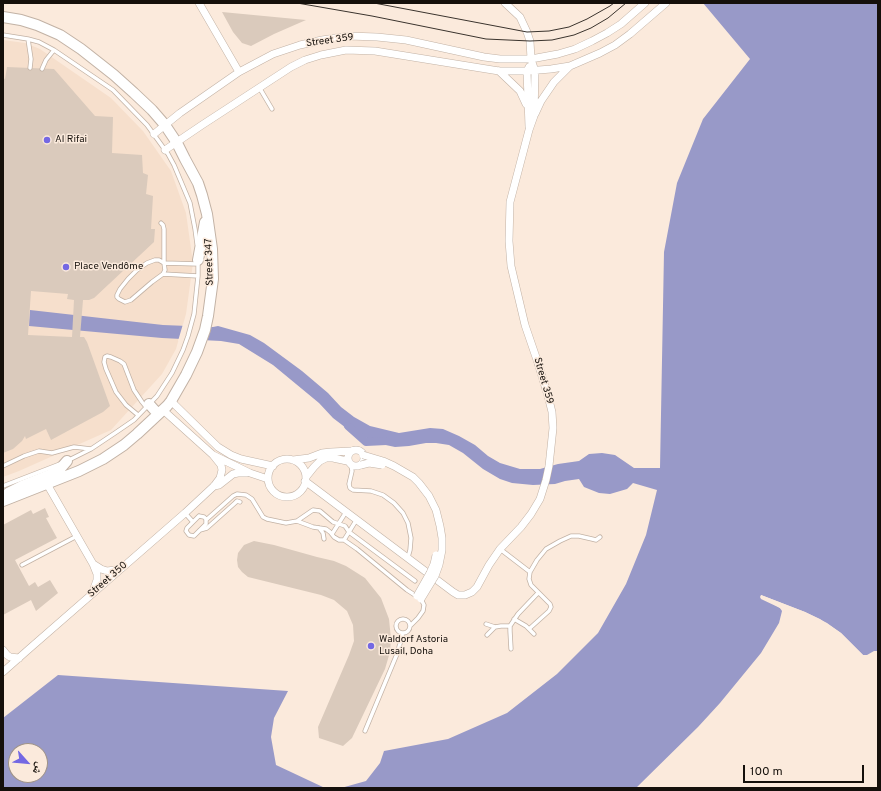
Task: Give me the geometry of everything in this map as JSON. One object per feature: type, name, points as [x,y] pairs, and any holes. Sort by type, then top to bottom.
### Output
[{"type":"main road","name":"Street 347","points":[[3,17],[37,24],[60,35],[81,49],[114,75],[152,110],[165,125],[177,143],[198,183],[202,195],[207,214],[212,249],[213,279],[205,330],[197,352],[171,401],[124,445],[103,459],[79,471],[3,501]]},
{"type":"main road","points":[[198,262],[207,214]]},
{"type":"main road","points":[[148,405],[160,412]]},
{"type":"main road","points":[[3,497],[22,486],[56,471],[67,461]]},
{"type":"street","points":[[199,3],[239,72]]},
{"type":"street","points":[[505,3],[520,17],[524,24],[530,41],[531,59]]},
{"type":"street","name":"Street 359","points":[[154,134],[180,113],[239,72],[273,54],[322,40],[349,36],[377,37],[406,40],[500,59],[531,59],[575,49],[592,41],[621,24],[645,3]]},
{"type":"street","name":"Street 359","points":[[165,150],[291,67],[305,60],[321,55],[346,50],[375,51],[499,71],[535,71],[570,66],[615,45],[666,3]]},
{"type":"street","name":"Street 359","points":[[531,59],[535,71],[534,116]]},
{"type":"street","name":"Street 359","points":[[529,130],[527,71],[531,59]]},
{"type":"street","name":"Street 359","points":[[408,557],[452,592],[465,595],[472,592],[477,588],[489,565],[500,549],[522,527],[540,499],[546,480],[551,450],[553,428],[552,412],[525,325],[512,266],[510,241],[510,202],[534,116],[541,101],[554,82],[570,66]]},
{"type":"street","name":"Street 359","points":[[499,71],[520,91],[528,110]]},
{"type":"street","points":[[171,401],[218,447],[241,459],[273,466]]},
{"type":"street","points":[[160,412],[213,455],[250,474]]},
{"type":"street","points":[[358,450],[363,455],[383,461],[413,477],[429,496],[436,510],[442,538],[442,550],[435,576],[419,598],[434,564],[437,549],[437,536],[431,511],[425,499],[416,487],[403,475],[382,464],[370,463],[358,467],[333,458],[326,458],[314,467],[297,495],[281,497],[274,493],[268,479],[268,474],[273,466],[280,461],[289,459],[309,458],[322,453],[358,450]]},
{"type":"street","points":[[349,463],[347,457],[351,451]]},
{"type":"street","points":[[213,455],[221,465],[222,470],[214,486]]},
{"type":"street","points":[[361,465],[364,461],[363,455]]},
{"type":"street","points":[[293,460],[303,469],[306,479],[346,512],[408,557]]},
{"type":"street","points":[[214,486],[219,485],[233,474],[238,473],[250,474],[268,479]]},
{"type":"street","points":[[47,484],[93,564],[97,574],[96,586],[91,595]]},
{"type":"street","name":"Street 350","points":[[3,672],[214,486]]},
{"type":"street","points":[[93,564],[107,571],[115,570],[124,566]]},
{"type":"street","points":[[3,650],[7,655],[19,658]]},
{"type":"lane","name":"Street 347","points":[[3,35],[39,42],[54,50],[113,90],[147,125],[174,165],[190,202],[195,229],[198,262],[194,314],[188,336],[172,373],[157,396],[134,420],[91,449],[67,461],[3,486]]},
{"type":"lane","points":[[28,39],[30,68]]},
{"type":"lane","points":[[42,69],[46,60],[54,50]]},
{"type":"lane","points":[[259,88],[272,109]]},
{"type":"lane","points":[[161,223],[164,229],[164,263],[165,270],[163,274],[130,300],[125,302],[117,296],[120,289],[137,270],[153,260],[159,260],[164,263],[198,262]]},
{"type":"lane","points":[[163,274],[198,276]]},
{"type":"lane","points":[[138,416],[126,405],[116,392],[106,369],[104,362],[105,357],[111,357],[124,364],[134,390],[142,402],[148,405]]},
{"type":"lane","points":[[3,466],[39,451],[52,453],[74,447],[91,449]]},
{"type":"lane","points":[[349,463],[352,471],[349,484],[350,488],[353,490],[371,491],[383,495],[394,503],[403,513],[408,523],[411,538],[408,557]]},
{"type":"lane","points":[[206,520],[204,517],[199,516],[187,528],[187,533],[194,536],[206,524],[206,520],[237,494],[246,495],[252,499],[263,517],[267,520],[286,523],[297,521],[309,512],[316,510],[320,511],[330,520],[345,526],[349,532],[415,581]]},
{"type":"lane","points":[[200,530],[207,528],[235,503],[240,502]]},
{"type":"lane","points":[[332,534],[346,512]]},
{"type":"lane","points":[[185,513],[193,522]]},
{"type":"lane","points":[[344,540],[357,519]]},
{"type":"lane","points":[[297,521],[326,529],[336,539],[344,540],[357,548],[392,578],[419,598],[424,605],[423,611],[418,618],[410,626],[408,631],[403,633],[397,654],[365,731]]},
{"type":"lane","points":[[319,528],[323,533],[324,539]]},
{"type":"lane","points":[[22,565],[77,536]]},
{"type":"lane","points":[[529,629],[549,611],[551,607],[550,604],[531,585],[529,579],[530,572],[537,560],[546,549],[571,536],[579,536],[592,540],[596,540],[600,537]]},
{"type":"lane","points":[[500,549],[530,572]]},
{"type":"lane","points":[[511,649],[510,626],[520,611],[538,593]]},
{"type":"lane","points":[[403,633],[400,633],[396,629],[396,624],[398,621],[405,619],[408,621],[410,626]]},
{"type":"lane","points":[[514,619],[534,634]]},
{"type":"lane","points":[[486,624],[495,627],[510,626]]},
{"type":"lane","points":[[487,635],[495,627]]},
{"type":"shaded area","name":"Place Vendôme","points":[[3,40],[25,43],[40,49],[111,98],[143,131],[171,171],[186,213],[193,263],[186,314],[176,349],[162,374],[111,430],[3,477]]},
{"type":"water","points":[[703,3],[878,3],[878,651],[863,655],[841,633],[827,623],[805,612],[761,595],[782,611],[779,623],[761,653],[698,727],[636,788],[341,788],[366,781],[380,763],[384,751],[448,739],[507,713],[557,674],[598,633],[626,584],[646,535],[657,490],[633,483],[627,489],[610,494],[599,493],[584,487],[579,479],[555,484],[533,485],[512,483],[500,479],[483,469],[463,453],[449,445],[426,443],[395,447],[381,444],[350,431],[273,365],[239,344],[221,341],[162,338],[29,326],[30,310],[163,325],[218,326],[250,335],[264,343],[302,371],[328,393],[341,407],[354,417],[370,426],[399,433],[430,428],[443,429],[475,445],[488,456],[500,463],[520,469],[540,469],[558,464],[579,461],[589,454],[602,453],[615,455],[634,468],[660,468],[664,252],[677,183],[703,119],[750,59]]},
{"type":"water","points":[[58,675],[288,691],[274,718],[271,737],[276,765],[325,788],[3,788],[3,718]]},
{"type":"pier","points":[[183,324],[211,325],[207,342],[178,341]]},
{"type":"pier","points":[[761,595],[820,619],[841,633],[863,655],[867,655],[865,657],[862,656],[840,635],[819,621],[763,597],[782,607],[784,611],[761,599]]},
{"type":"building","points":[[222,12],[306,20],[251,46],[242,43],[233,32]]},
{"type":"building","name":"Place Vendôme","points":[[7,67],[54,69],[95,116],[113,117],[112,153],[142,155],[143,173],[148,175],[146,194],[153,196],[151,229],[155,229],[154,242],[94,298],[83,300],[80,337],[84,337],[87,342],[110,406],[103,412],[51,440],[46,429],[26,439],[25,436],[13,449],[3,453],[3,78],[5,79]],"holes":[[[31,291],[68,294],[67,299],[74,300],[72,337],[28,335]]]},
{"type":"building","points":[[45,508],[49,517],[46,518],[57,538],[15,560],[29,586],[35,582],[38,587],[50,580],[58,593],[36,611],[31,600],[3,615],[3,525],[31,510],[33,514]]},
{"type":"building","name":"Waldorf Astoria Lusail, Doha","points":[[254,541],[334,561],[346,566],[365,578],[381,598],[389,619],[391,639],[390,652],[385,669],[352,738],[343,746],[319,738],[318,727],[354,641],[353,625],[347,611],[334,600],[321,595],[248,577],[238,567],[238,553],[244,545]]},
{"type":"waterway","points":[[348,426],[366,442],[386,441]]},
{"type":"tram line","points":[[297,3],[372,16],[486,39],[530,41],[552,40],[574,35],[591,28],[608,18],[626,3]]},
{"type":"tram line","points":[[374,3],[527,32],[549,31],[569,27],[587,19],[614,3]]},
{"type":"place","name":"Al Rifai","points":[[47,140]]},
{"type":"place","name":"Place Vendôme","points":[[66,267]]},
{"type":"place","name":"Waldorf Astoria Lusail, Doha","points":[[371,646]]}]
